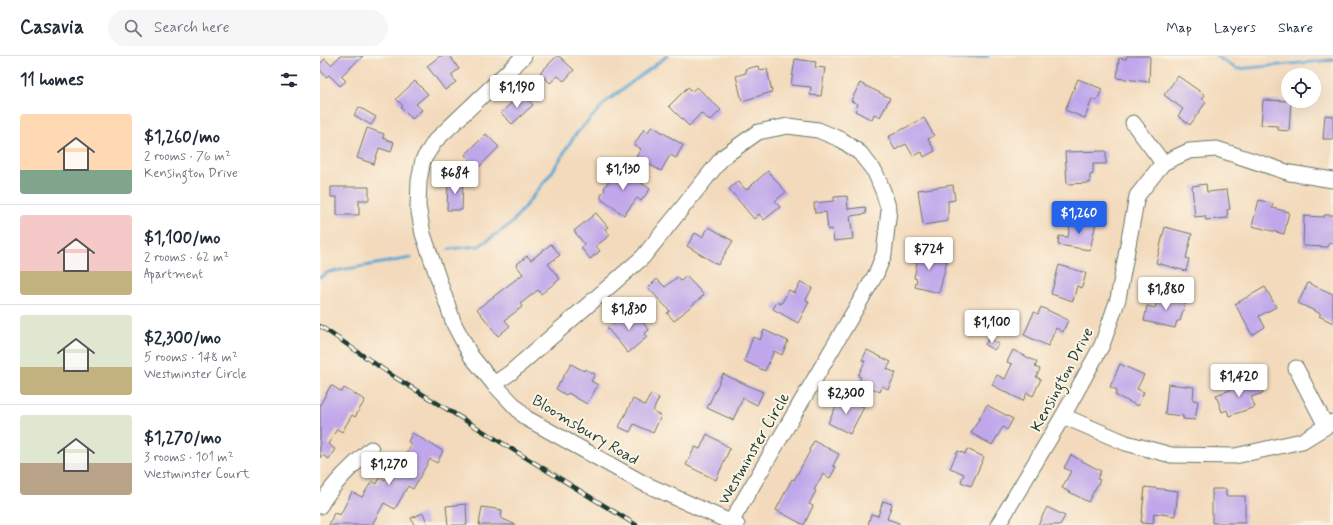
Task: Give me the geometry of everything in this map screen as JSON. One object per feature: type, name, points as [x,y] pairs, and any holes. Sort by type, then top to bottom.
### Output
[{"type":"street","name":"Bloomsbury Road","points":[[524,56],[435,141],[423,160],[419,182],[418,206],[423,234],[454,324],[471,356],[494,384],[526,418],[568,443],[643,483],[734,523]]},
{"type":"street","points":[[1133,123],[1163,163]]},
{"type":"street","name":"Westminster Circle","points":[[494,384],[510,373],[643,257],[723,157],[758,132],[788,126],[818,130],[842,140],[860,153],[875,172],[883,190],[889,210],[884,254],[876,274],[734,523]]},
{"type":"street","name":"Kensington Drive","points":[[998,525],[1063,416],[1102,345],[1118,298],[1137,196],[1163,163],[1189,151],[1217,149],[1290,173],[1333,180]]},
{"type":"street","points":[[1063,416],[1126,443],[1171,455],[1235,456],[1302,441],[1330,424],[1296,368]]},
{"type":"street","points":[[320,506],[325,497],[350,467],[371,449]]},
{"type":"building","points":[[340,56],[363,56],[341,76],[346,81],[340,86],[329,75],[326,77],[320,70],[320,64],[325,59],[331,65]]},
{"type":"building","points":[[440,56],[450,56],[459,69],[451,75],[456,82],[445,90],[427,66]]},
{"type":"building","points":[[557,56],[559,56],[574,70],[564,81],[558,76],[550,83],[540,73]]},
{"type":"building","points":[[1127,56],[1150,56],[1149,82],[1117,78],[1119,58],[1126,59]]},
{"type":"building","points":[[795,59],[816,62],[815,67],[825,68],[821,96],[810,95],[811,87],[791,85]]},
{"type":"building","points":[[758,66],[759,70],[767,69],[772,92],[742,101],[736,76],[746,73],[745,69]]},
{"type":"building","points":[[1178,76],[1205,95],[1202,99],[1206,102],[1190,125],[1178,116],[1183,109],[1164,95]]},
{"type":"building","points":[[1078,79],[1102,89],[1097,101],[1092,99],[1085,118],[1065,110]]},
{"type":"building","points":[[415,81],[428,94],[416,104],[422,110],[412,119],[401,108],[403,106],[396,99]]},
{"type":"building","points":[[860,83],[890,98],[880,117],[874,114],[872,120],[855,111],[858,104],[851,101]]},
{"type":"building","points":[[688,87],[692,91],[697,87],[721,110],[710,121],[701,113],[689,126],[669,106]]},
{"type":"building","points":[[522,93],[533,105],[512,124],[501,113]]},
{"type":"building","points":[[1263,100],[1281,101],[1281,108],[1291,108],[1289,131],[1278,130],[1278,126],[1261,125]]},
{"type":"building","points":[[359,107],[376,117],[371,125],[354,115]]},
{"type":"building","points":[[1325,115],[1333,116],[1333,139],[1323,139]]},
{"type":"building","points":[[924,118],[934,136],[928,139],[935,151],[924,157],[922,152],[913,156],[906,144],[895,150],[888,137]]},
{"type":"building","points":[[652,126],[683,145],[676,158],[670,155],[661,171],[636,157],[641,149],[634,145],[644,129],[648,132]]},
{"type":"building","points":[[367,128],[384,134],[383,138],[394,142],[391,152],[379,148],[374,164],[357,158]]},
{"type":"building","points":[[486,134],[499,147],[478,168],[465,155]]},
{"type":"building","points":[[1106,151],[1106,164],[1093,164],[1093,174],[1090,175],[1090,183],[1067,184],[1065,152]]},
{"type":"building","points":[[619,167],[650,189],[641,201],[637,198],[624,215],[601,199],[601,195],[605,190],[604,188]]},
{"type":"building","points":[[768,171],[786,192],[775,201],[780,207],[764,220],[759,214],[754,219],[729,189],[738,181],[746,190]]},
{"type":"building","points":[[448,180],[463,180],[462,210],[447,210]]},
{"type":"building","points":[[1206,184],[1207,192],[1227,190],[1230,209],[1227,210],[1228,218],[1206,220],[1205,216],[1195,217],[1192,186]]},
{"type":"building","points":[[953,185],[955,200],[948,201],[948,221],[923,225],[918,190]]},
{"type":"building","points":[[331,187],[369,187],[369,200],[359,200],[359,215],[337,215],[337,197],[331,197]]},
{"type":"building","points":[[847,196],[848,209],[865,207],[866,214],[850,216],[853,239],[834,241],[832,229],[828,230],[826,212],[815,213],[814,203],[834,201],[834,197]]},
{"type":"building","points":[[1259,200],[1273,204],[1272,208],[1289,212],[1284,234],[1252,226]]},
{"type":"building","points":[[596,213],[608,227],[605,229],[610,235],[596,246],[600,251],[590,259],[581,248],[585,245],[574,231]]},
{"type":"building","points":[[1324,215],[1333,215],[1333,243],[1329,243],[1328,247],[1303,246],[1304,216],[1324,217]]},
{"type":"building","points":[[1071,218],[1096,223],[1090,250],[1058,245],[1059,236],[1068,237]]},
{"type":"building","points":[[709,227],[733,241],[718,265],[687,246],[695,233],[702,237]]},
{"type":"building","points":[[1165,227],[1192,234],[1186,258],[1189,259],[1186,271],[1156,263]]},
{"type":"building","points":[[551,244],[560,255],[548,264],[560,279],[541,294],[538,290],[520,304],[522,307],[505,320],[510,326],[498,336],[477,309],[523,274],[516,265],[527,256],[531,260]]},
{"type":"building","points":[[916,248],[936,253],[934,258],[947,261],[939,293],[915,287],[917,279],[914,278],[917,263],[913,262]]},
{"type":"building","points":[[1059,265],[1086,273],[1082,288],[1077,286],[1073,301],[1051,294]]},
{"type":"building","points":[[686,276],[704,295],[674,321],[667,313],[670,311],[648,288],[657,279],[665,287],[677,277],[681,281]]},
{"type":"building","points":[[801,282],[812,288],[806,300],[809,302],[798,323],[773,309],[777,302],[781,304],[789,290],[794,293]]},
{"type":"building","points":[[1308,283],[1333,294],[1333,323],[1319,316],[1321,314],[1298,303]]},
{"type":"building","points":[[1265,287],[1276,307],[1259,316],[1265,327],[1252,335],[1235,304]]},
{"type":"building","points":[[1159,293],[1186,299],[1180,321],[1177,321],[1175,328],[1144,321],[1147,306],[1155,308]]},
{"type":"building","points":[[1041,307],[1068,320],[1063,332],[1056,328],[1048,346],[1024,335],[1034,312],[1038,314]]},
{"type":"building","points":[[632,309],[649,330],[644,334],[647,337],[628,353],[607,328]]},
{"type":"building","points":[[764,330],[788,341],[782,355],[774,351],[765,371],[744,361],[753,337],[760,340]]},
{"type":"building","points":[[989,338],[999,344],[994,350],[985,345]]},
{"type":"building","points":[[867,350],[891,362],[887,369],[896,373],[888,389],[882,386],[880,392],[859,382],[861,377],[858,376],[865,361],[862,360]]},
{"type":"building","points":[[1013,350],[1037,362],[1035,367],[1040,369],[1036,377],[1041,379],[1033,396],[1027,393],[1023,401],[992,385],[997,375],[1005,379],[1012,364],[1007,362]]},
{"type":"building","points":[[571,364],[584,371],[585,369],[595,374],[591,381],[598,385],[587,404],[568,393],[566,395],[556,389]]},
{"type":"building","points":[[1120,364],[1144,375],[1137,389],[1144,392],[1138,406],[1115,395],[1117,390],[1110,387]]},
{"type":"building","points":[[723,374],[763,392],[757,405],[743,398],[733,420],[707,408]]},
{"type":"building","points":[[1258,380],[1263,393],[1251,397],[1255,407],[1229,416],[1227,410],[1222,412],[1216,395]]},
{"type":"building","points":[[1168,384],[1194,387],[1193,400],[1198,401],[1195,420],[1183,419],[1183,416],[1165,414]]},
{"type":"building","points":[[331,385],[342,392],[344,388],[365,400],[355,417],[352,415],[342,432],[337,429],[328,444],[335,449],[329,459],[322,455],[320,458],[320,405]]},
{"type":"building","points":[[651,394],[659,398],[653,411],[661,416],[653,433],[634,424],[630,432],[619,427],[633,399],[645,405]]},
{"type":"building","points":[[841,396],[864,407],[850,434],[828,423]]},
{"type":"building","points":[[987,405],[1013,419],[1007,430],[1003,427],[992,445],[971,433]]},
{"type":"building","points":[[412,433],[443,451],[437,463],[430,459],[413,489],[408,486],[395,509],[384,503],[372,525],[329,525],[334,513],[340,515],[352,492],[362,497],[372,481],[377,484],[380,477],[385,480],[395,463],[398,465],[412,444],[408,442]]},
{"type":"building","points":[[707,434],[730,448],[716,480],[686,465],[695,447],[700,449]]},
{"type":"building","points":[[814,441],[839,454],[833,466],[836,467],[830,478],[823,474],[814,490],[816,491],[809,504],[813,506],[804,525],[776,510],[792,479],[794,480],[810,451],[809,450]]},
{"type":"building","points":[[967,449],[984,457],[971,486],[961,482],[964,474],[950,468],[958,451],[965,454]]},
{"type":"building","points":[[1071,455],[1101,471],[1097,479],[1100,480],[1088,502],[1062,488],[1071,471],[1064,468]]},
{"type":"building","points":[[1145,487],[1178,491],[1175,516],[1154,513],[1153,524],[1141,523]]},
{"type":"building","points":[[1212,489],[1226,489],[1226,496],[1245,496],[1245,523],[1212,523]]},
{"type":"building","points":[[883,501],[892,504],[887,519],[899,523],[899,525],[868,525],[871,514],[878,516]]},
{"type":"building","points":[[466,504],[467,525],[448,525],[446,506]]},
{"type":"building","points":[[482,507],[502,510],[501,518],[516,525],[479,525]]},
{"type":"building","points":[[1047,507],[1065,516],[1060,525],[1038,525]]},
{"type":"building","points":[[423,513],[428,525],[414,525],[411,518]]},
{"type":"waterway","points":[[449,249],[479,246],[511,224],[552,172],[575,135],[607,101],[667,56]]},
{"type":"waterway","points":[[926,56],[967,59],[988,56]]},
{"type":"waterway","points":[[1216,56],[1237,69],[1333,60]]},
{"type":"waterway","points":[[320,277],[329,272],[411,258]]},
{"type":"railway","points":[[320,326],[396,378],[636,525]]}]
